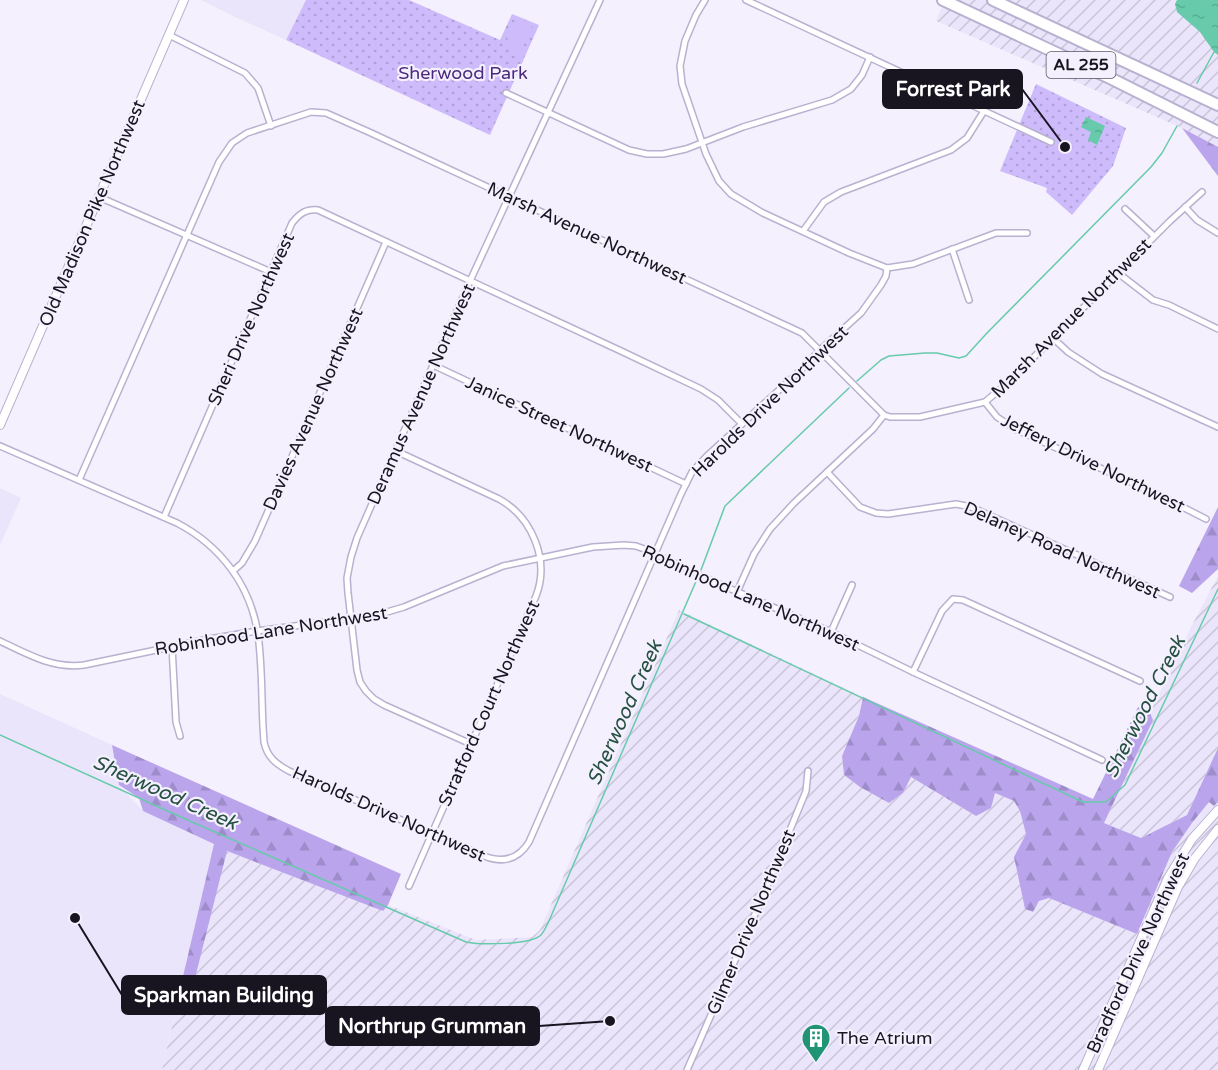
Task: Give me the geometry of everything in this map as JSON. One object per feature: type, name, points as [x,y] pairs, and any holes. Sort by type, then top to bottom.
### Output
[{"type":"highway","name":"AL 255","points":[[943,0],[1112,79],[1218,132]]},
{"type":"highway","name":"AL 255","points":[[993,0],[1218,103]]},
{"type":"main road","name":"Old Madison Pike Northwest","points":[[0,425],[184,0]]},
{"type":"main road","name":"Bradford Drive Northwest","points":[[1083,1070],[1168,878],[1192,838],[1218,810]]},
{"type":"main road","name":"Bradford Drive Northwest","points":[[1098,1070],[1178,888],[1195,858],[1218,829]]},
{"type":"street","name":"Deramus Avenue Northwest","points":[[471,744],[384,705],[370,695],[363,686],[358,676],[347,578],[351,557],[433,365],[600,0]]},
{"type":"street","points":[[705,0],[685,41],[680,66],[682,84],[702,143],[719,182],[731,194],[763,213],[887,268],[913,264],[996,234],[1027,233]]},
{"type":"street","points":[[746,0],[1051,142]]},
{"type":"street","points":[[169,35],[245,74],[258,88],[271,126]]},
{"type":"street","points":[[506,93],[629,150],[646,154],[663,154],[686,149],[743,127],[831,100],[851,89],[862,75],[870,57]]},
{"type":"street","points":[[803,231],[824,202],[841,192],[951,150],[967,138],[984,111]]},
{"type":"street","name":"Marsh Avenue Northwest","points":[[79,480],[219,162],[232,143],[247,133],[311,112],[326,113],[369,132],[802,333],[885,415],[890,417],[920,417],[985,402],[1011,380],[1154,236],[1202,192]]},
{"type":"street","points":[[99,197],[271,272]]},
{"type":"street","points":[[1185,207],[1197,220],[1218,233]]},
{"type":"street","points":[[1125,209],[1154,236]]},
{"type":"street","name":"Sheri Drive Northwest","points":[[164,517],[292,223],[299,214],[308,210],[318,210],[701,389],[718,400],[742,424]]},
{"type":"street","name":"Davies Avenue Northwest","points":[[233,571],[245,559],[255,541],[386,242]]},
{"type":"street","points":[[952,249],[969,300]]},
{"type":"street","name":"Harolds Drive Northwest","points":[[0,446],[164,517],[208,543],[222,557],[246,593],[257,631],[264,742],[267,753],[277,764],[484,856],[504,860],[514,856],[526,846],[692,472],[856,318],[884,280],[887,268]]},
{"type":"street","points":[[1118,273],[1153,300],[1218,328]]},
{"type":"street","points":[[1053,338],[1068,352],[1102,374],[1218,427]]},
{"type":"street","name":"Janice Street Northwest","points":[[433,365],[686,484]]},
{"type":"street","name":"Jeffery Drive Northwest","points":[[985,402],[997,417],[1015,429],[1206,519]]},
{"type":"street","points":[[737,592],[754,554],[770,529],[885,415]]},
{"type":"street","name":"Stratford Court Northwest","points":[[396,451],[512,507],[529,528],[539,558],[540,577],[538,590],[409,886]]},
{"type":"street","name":"Delaney Road Northwest","points":[[827,472],[860,507],[876,513],[888,514],[956,504],[971,507],[1170,597]]},
{"type":"street","name":"Robinhood Lane Northwest","points":[[0,641],[55,664],[71,666],[89,664],[172,646],[257,631],[351,619],[395,610],[492,569],[592,547],[636,546],[831,632],[1102,760]]},
{"type":"street","points":[[831,632],[852,585]]},
{"type":"street","points":[[913,672],[942,611],[953,599],[963,600],[1140,681]]},
{"type":"street","points":[[172,646],[176,722],[180,736]]},
{"type":"street","name":"Gilmer Drive Northwest","points":[[687,1070],[806,792],[808,771]]},
{"type":"shaded area","points":[[201,0],[306,0],[286,40]]},
{"type":"shaded area","points":[[945,0],[1218,0],[1218,147],[1182,128],[936,21]]},
{"type":"shaded area","points":[[0,488],[21,498],[0,545]]},
{"type":"shaded area","points":[[1218,576],[1218,748],[1187,815],[1141,838],[1104,823],[1153,720],[1150,713]]},
{"type":"shaded area","points":[[679,610],[863,697],[859,716],[842,756],[844,775],[860,787],[889,803],[903,793],[911,777],[976,816],[995,793],[1014,801],[1020,810],[1026,834],[1014,857],[1025,908],[1032,912],[1039,901],[1049,898],[1137,934],[1172,852],[1210,801],[1214,806],[1218,802],[1218,1070],[162,1070],[214,843],[226,851],[382,910],[388,905],[476,940],[532,937],[540,930]]},
{"type":"shaded area","points":[[0,694],[112,745],[119,785],[143,811],[214,843],[162,1070],[0,1070]]},
{"type":"green space","name":"Sherwood Park","points":[[306,0],[409,0],[500,40],[512,14],[539,25],[490,135],[286,40]]},
{"type":"green space","points":[[518,17],[533,24],[520,54],[504,46]]},
{"type":"green space","points":[[1036,84],[1126,128],[1113,166],[1072,215],[1046,192],[1047,188],[1000,171]]},
{"type":"green space","points":[[1182,128],[1218,147],[1218,176]]},
{"type":"green space","points":[[1218,507],[1218,569],[1192,593],[1179,586]]},
{"type":"green space","points":[[863,697],[1093,799],[1138,707],[1150,713],[1153,720],[1104,823],[1141,838],[1187,815],[1218,748],[1218,802],[1214,806],[1209,802],[1172,852],[1137,934],[1049,898],[1039,901],[1033,912],[1025,909],[1014,857],[1026,834],[1020,811],[1014,801],[995,793],[991,808],[976,816],[911,777],[903,793],[889,803],[844,775],[842,756],[859,716]]},
{"type":"green space","points":[[112,745],[401,874],[388,905],[383,911],[227,851],[192,990],[181,985],[214,844],[143,811],[139,798],[119,785]]},
{"type":"water","points":[[1177,0],[1218,0],[1218,55],[1200,32],[1177,12],[1175,4]]},
{"type":"water","points":[[1086,117],[1105,126],[1097,145],[1088,140],[1091,132],[1081,127]]},
{"type":"waterway","points":[[1197,83],[1214,52]]},
{"type":"waterway","points":[[857,381],[889,356],[925,353],[959,358],[966,356],[1151,167],[1177,126]]},
{"type":"waterway","points":[[701,570],[725,506],[849,388]]},
{"type":"waterway","name":"Sherwood Creek","points":[[0,735],[466,942],[493,944],[527,941],[541,935],[547,925],[697,579]]},
{"type":"waterway","name":"Sherwood Creek","points":[[684,614],[1083,802],[1106,802],[1125,785],[1218,589]]},
{"type":"place","name":"Forrest Park","points":[[1065,147]]},
{"type":"place","name":"Sparkman Building","points":[[75,918]]},
{"type":"place","name":"Northrup Grumman","points":[[610,1021]]},
{"type":"place","name":"The Atrium","points":[[816,1064]]}]
